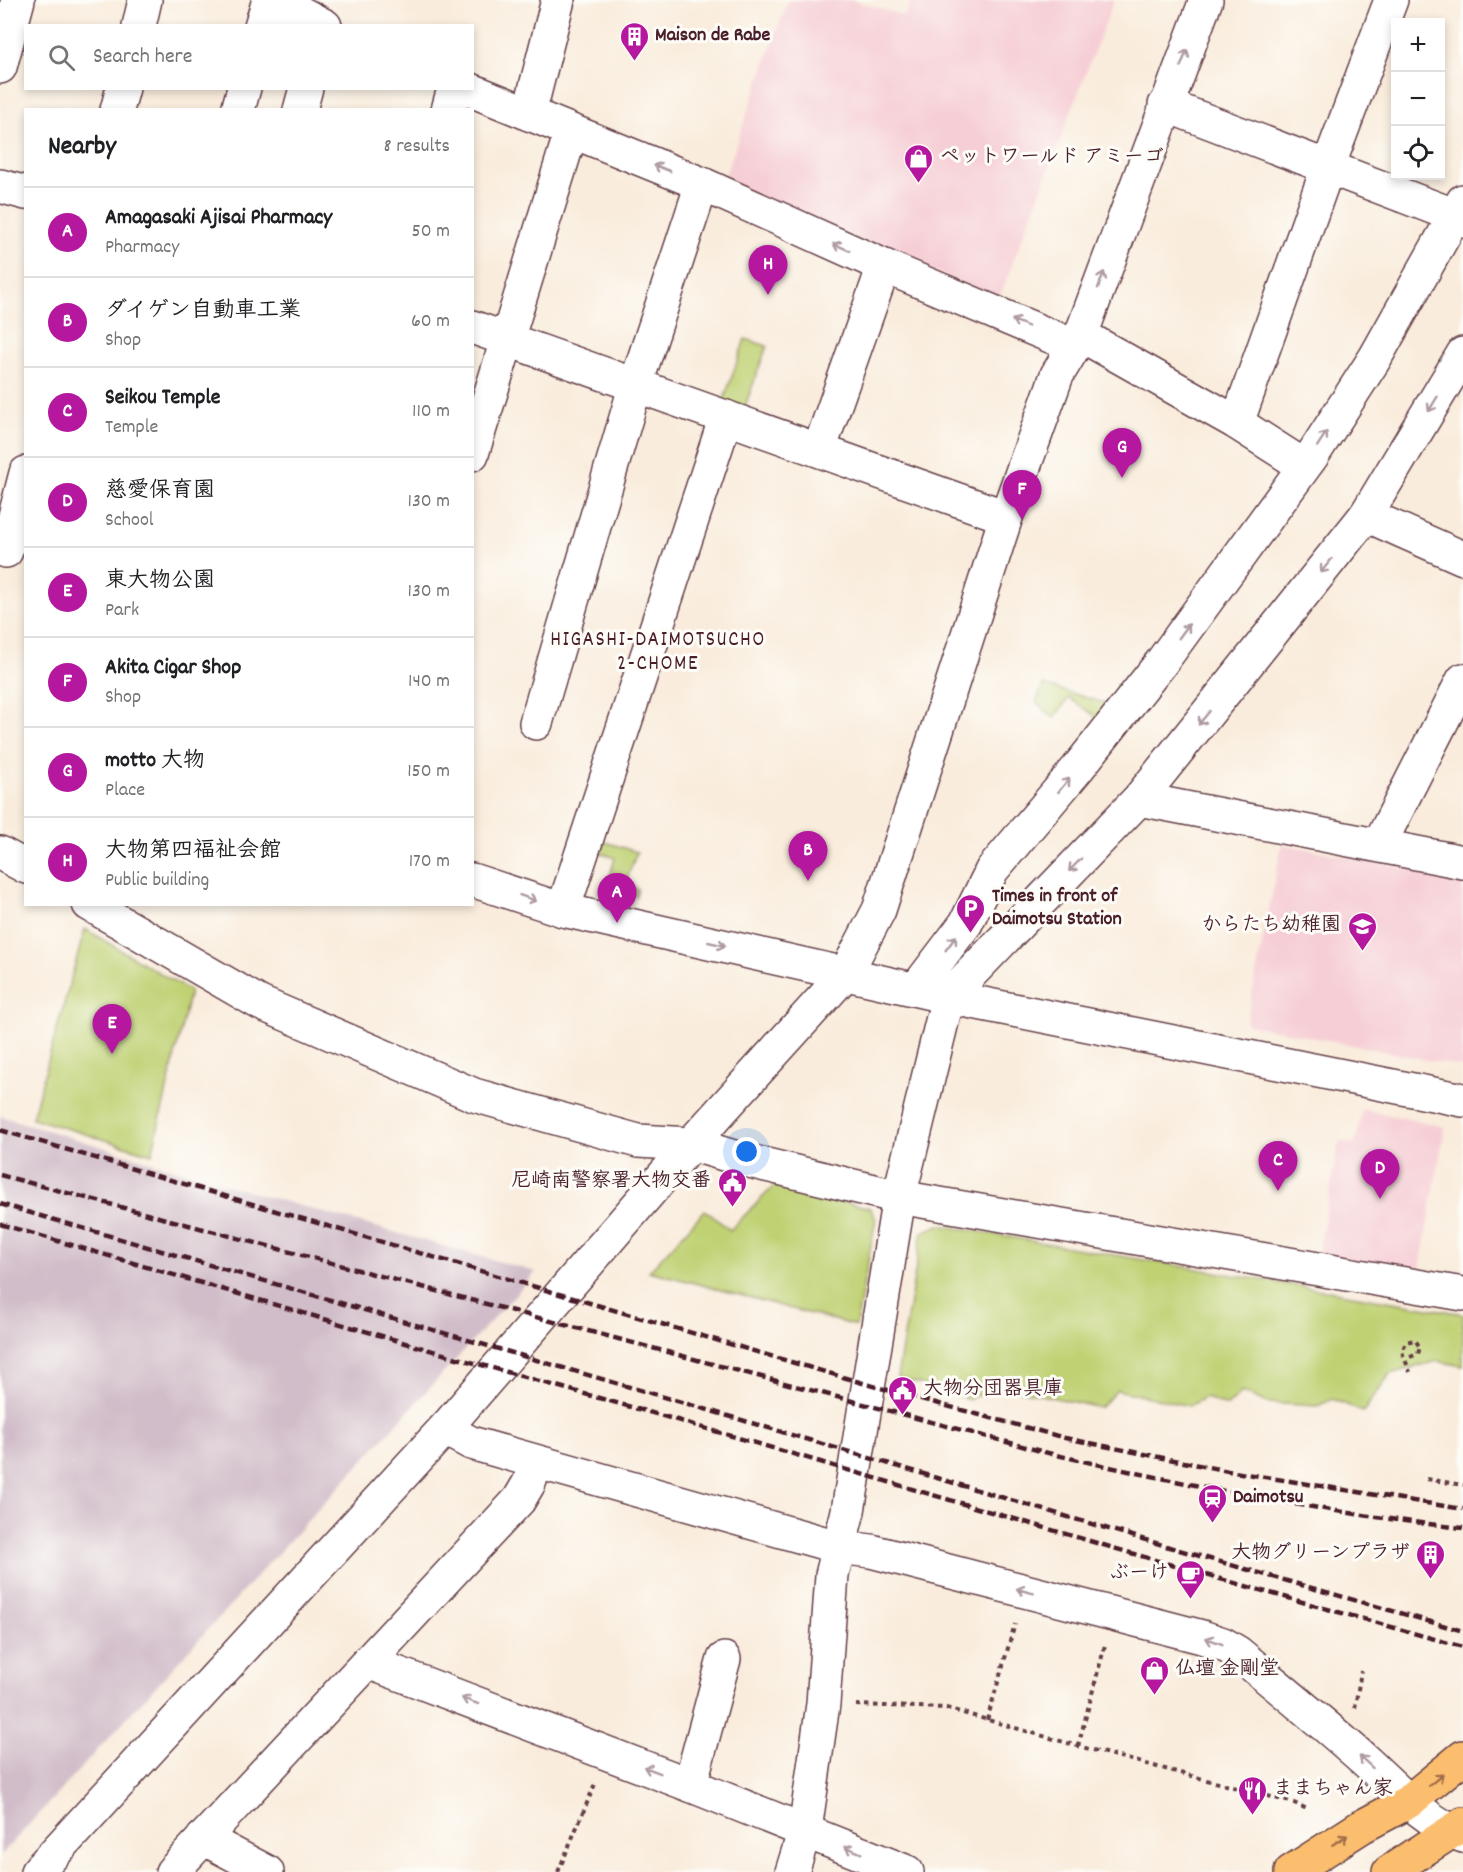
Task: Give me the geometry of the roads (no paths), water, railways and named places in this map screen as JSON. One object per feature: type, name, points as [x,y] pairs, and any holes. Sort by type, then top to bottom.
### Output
[{"type":"main road","points":[[1291,1872],[1361,1827],[1408,1802],[1463,1757]]},
{"type":"main road","points":[[1389,1872],[1459,1831]]},
{"type":"street","points":[[0,68],[18,0]]},
{"type":"street","points":[[139,24],[145,0]]},
{"type":"street","points":[[262,24],[269,0]]},
{"type":"street","points":[[276,0],[322,24]]},
{"type":"street","points":[[324,24],[330,0]]},
{"type":"street","points":[[529,114],[558,0]]},
{"type":"street","points":[[37,1872],[448,1425],[691,1144],[846,973],[879,910],[1006,517],[1057,375],[1078,340],[1206,0]]},
{"type":"street","points":[[1237,423],[1328,167],[1391,0]]},
{"type":"street","points":[[118,108],[122,90]]},
{"type":"street","points":[[239,108],[243,90]]},
{"type":"street","points":[[301,108],[305,90]]},
{"type":"street","points":[[449,108],[453,90]]},
{"type":"street","points":[[471,90],[702,184],[884,266],[1078,340],[1237,423],[1304,466]]},
{"type":"street","points":[[916,989],[966,923],[992,870],[1078,768],[1161,663],[1304,466],[1375,358],[1460,213],[1328,167],[1165,105]]},
{"type":"street","points":[[474,448],[571,132]]},
{"type":"street","points":[[536,723],[636,384],[702,184]]},
{"type":"street","points":[[0,186],[24,192]]},
{"type":"street","points":[[819,450],[884,266]]},
{"type":"street","points":[[474,328],[1006,517]]},
{"type":"street","points":[[792,1872],[805,1830],[823,1704],[832,1575],[848,1511],[899,1197],[948,997],[1139,799],[1366,515],[1463,354]]},
{"type":"street","points":[[563,910],[726,417]]},
{"type":"street","points":[[10,555],[24,482]]},
{"type":"street","points":[[1366,515],[1463,558]]},
{"type":"street","points":[[1379,845],[1463,681]]},
{"type":"street","points":[[1139,799],[1463,862]]},
{"type":"street","points":[[0,853],[24,866]]},
{"type":"street","points":[[474,881],[563,910],[948,997],[1463,1100]]},
{"type":"street","points":[[92,906],[260,1003],[474,1095],[638,1141],[691,1144],[737,1158],[899,1197],[1463,1294]]},
{"type":"street","points":[[448,1425],[458,1436],[471,1443],[536,1463],[838,1547],[871,1551],[1223,1644],[1238,1653],[1368,1764],[1408,1802],[1459,1831]]},
{"type":"street","points":[[172,1872],[519,1500],[529,1483],[536,1463]]},
{"type":"street","points":[[690,1785],[724,1659]]},
{"type":"street","points":[[368,1662],[690,1785],[907,1872]]},
{"type":"street","points":[[203,1838],[267,1872]]},
{"type":"railway","points":[[0,1130],[873,1386],[1065,1438],[1228,1471],[1463,1509]]},
{"type":"railway","points":[[0,1175],[1052,1454],[1256,1497],[1463,1528]]},
{"type":"railway","points":[[0,1204],[1203,1557],[1463,1631]]},
{"type":"railway","points":[[0,1224],[1199,1573],[1463,1647]]},
{"type":"place","name":"Maison de Rabe","points":[[634,62]]},
{"type":"place","name":"ペットワールド アミーゴ","points":[[919,184]]},
{"type":"place","name":"大物第四福祉会館","points":[[768,295]]},
{"type":"place","name":"motto 大物","points":[[1122,478]]},
{"type":"place","name":"Akita Cigar Shop","points":[[1022,520]]},
{"type":"place","name":"ダイゲン自動車工業","points":[[808,881]]},
{"type":"place","name":"Amagasaki Ajisai Pharmacy","points":[[617,923]]},
{"type":"place","name":"Times in front of Daimotsu Station","points":[[971,934]]},
{"type":"place","name":"からたち幼稚園","points":[[1362,952]]},
{"type":"place","name":"東大物公園","points":[[112,1054]]},
{"type":"place","name":"Seikou Temple","points":[[1278,1191]]},
{"type":"place","name":"慈愛保育園","points":[[1380,1199]]},
{"type":"place","name":"尼崎南警察署大物交番","points":[[732,1208]]},
{"type":"place","name":"大物分団器具庫","points":[[902,1416]]},
{"type":"place","name":"Daimotsu","points":[[1212,1524]]},
{"type":"place","name":"大物グリーンプラザ","points":[[1431,1580]]},
{"type":"place","name":"ぶーけ","points":[[1190,1600]]},
{"type":"place","name":"仏壇 金剛堂","points":[[1154,1696]]},
{"type":"place","name":"ままちゃん家","points":[[1252,1816]]},
{"type":"district","name":"HIGASHI-DAIMOTSUCHO 2-CHOME","points":[[658,653]]}]
